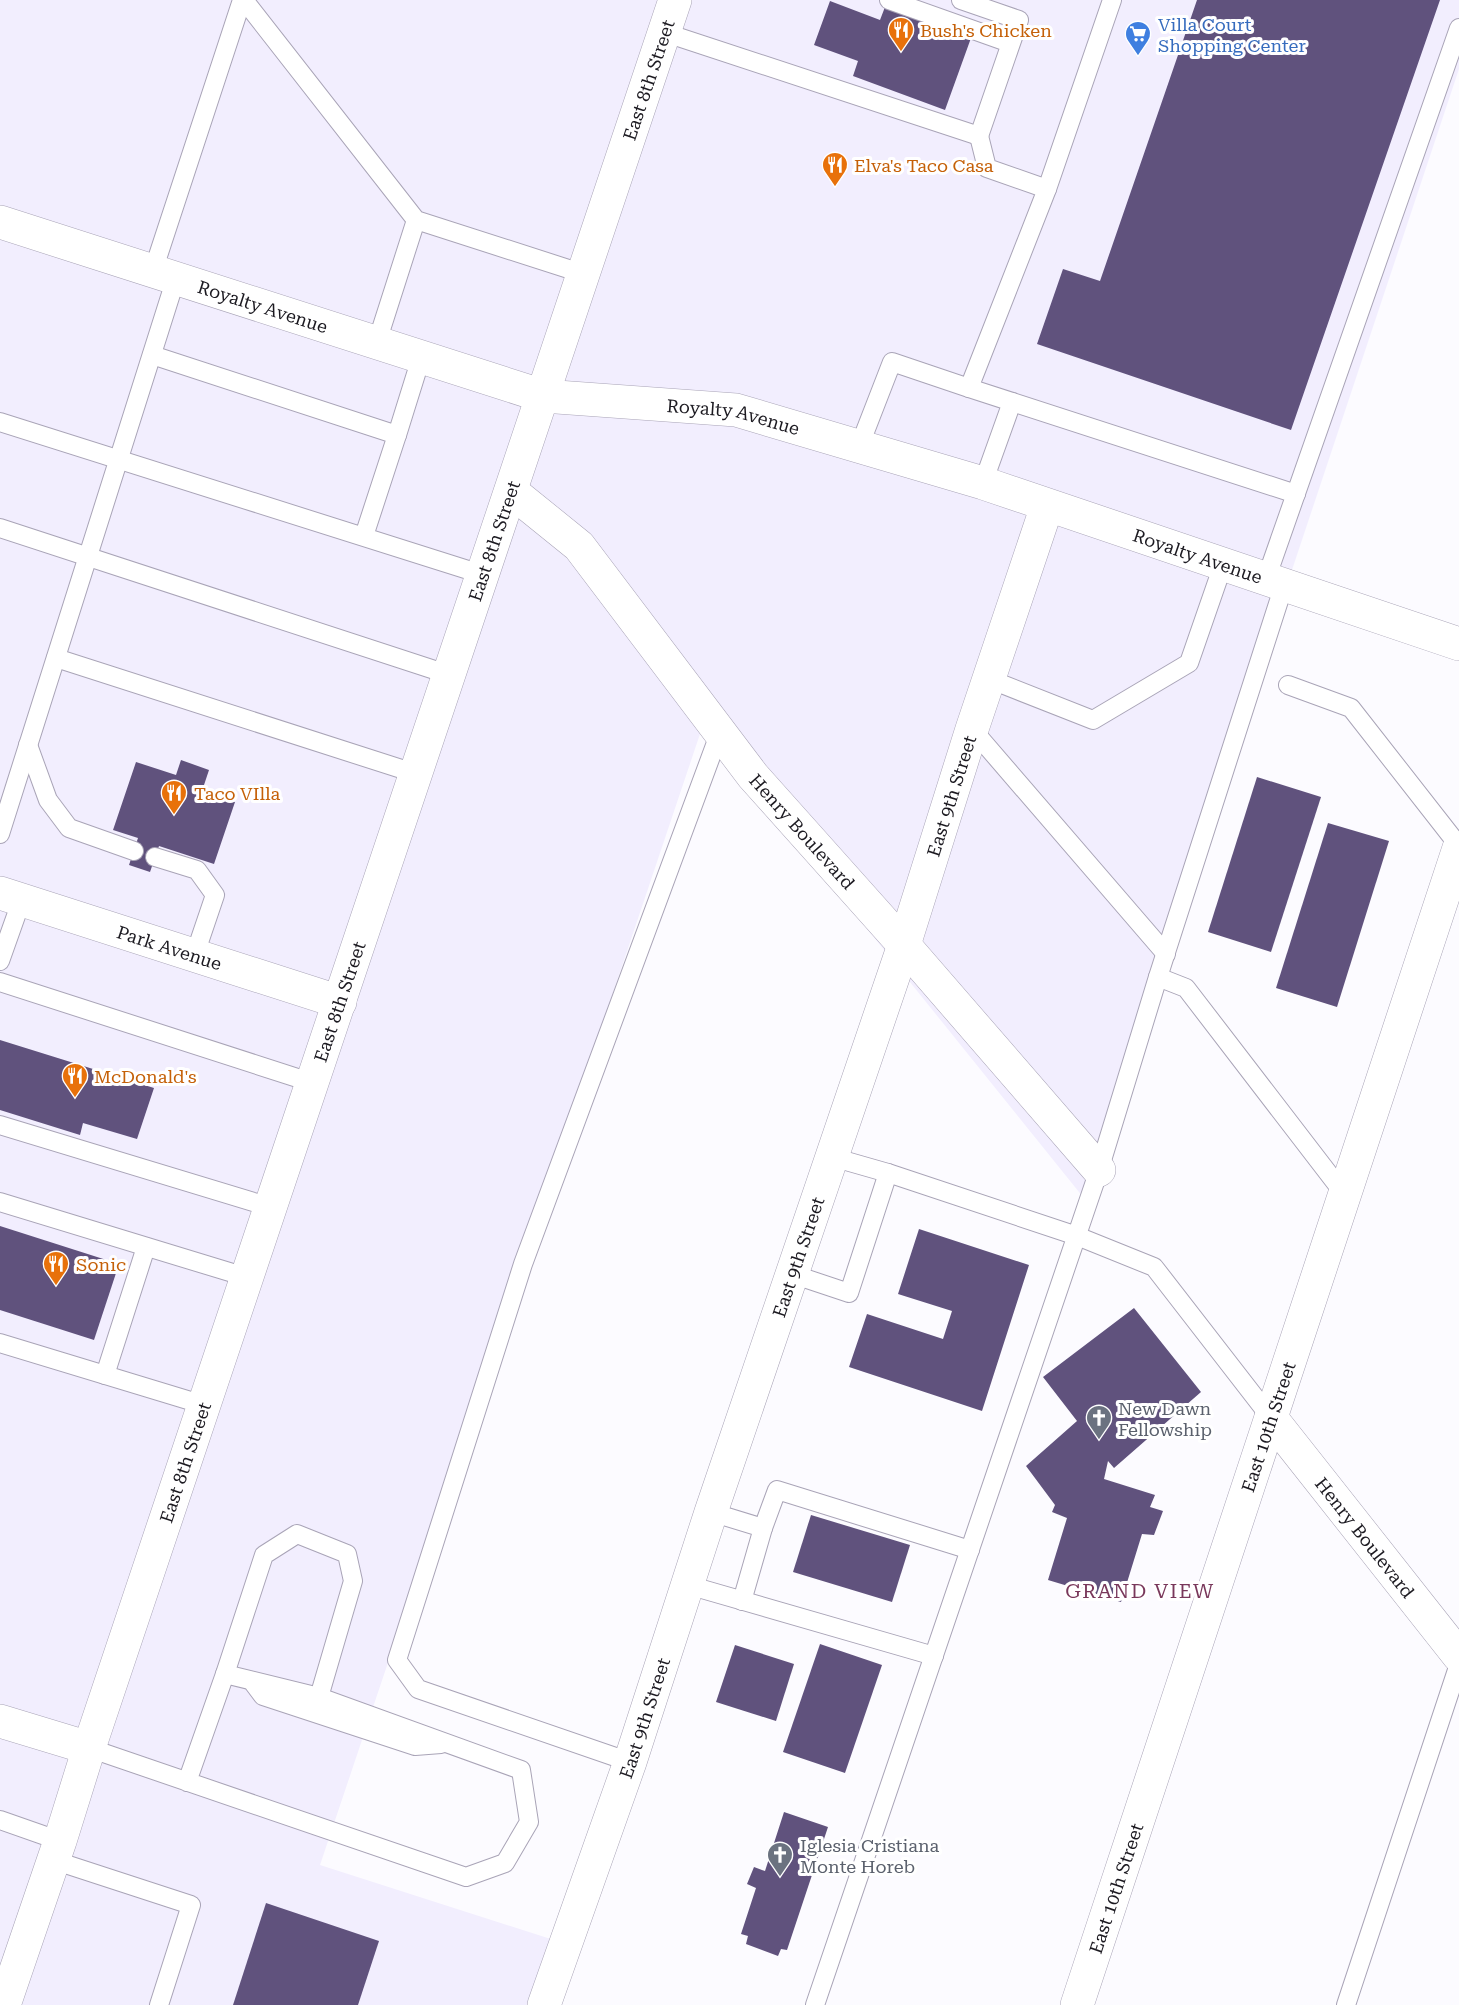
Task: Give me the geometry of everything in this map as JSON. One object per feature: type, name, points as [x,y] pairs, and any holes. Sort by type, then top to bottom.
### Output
[{"type":"street","name":"East 8th Street","points":[[4,2005],[675,0]]},
{"type":"street","name":"Royalty Avenue","points":[[0,222],[543,396],[736,410],[983,483],[1459,644]]},
{"type":"street","name":"Henry Boulevard","points":[[511,491],[579,546],[753,776],[904,945],[1099,1170]]},
{"type":"street","name":"East 9th Street","points":[[544,2005],[630,1762],[711,1512],[904,945],[972,729],[1047,506]]},
{"type":"street","name":"East 10th Street","points":[[1077,2005],[1459,847]]},
{"type":"street","name":"Park Avenue","points":[[11,896],[340,1002]]},
{"type":"street","name":"Henry Boulevard","points":[[1271,1418],[1459,1656]]},
{"type":"street","points":[[0,1721],[89,1748]]},
{"type":"lane","points":[[243,0],[416,220],[584,274]]},
{"type":"lane","points":[[0,834],[152,355],[165,274],[243,0]]},
{"type":"lane","points":[[889,0],[1010,43]]},
{"type":"lane","points":[[961,0],[1019,20],[979,136],[987,168],[1047,189]]},
{"type":"lane","points":[[969,388],[1047,189],[1112,0]]},
{"type":"lane","points":[[815,2005],[1099,1170],[1166,954],[1275,582],[1296,494],[1459,28]]},
{"type":"lane","points":[[663,32],[979,136]]},
{"type":"lane","points":[[377,342],[416,220]]},
{"type":"lane","points":[[152,355],[396,435]]},
{"type":"lane","points":[[364,536],[421,358]]},
{"type":"lane","points":[[859,447],[892,362],[1296,494]]},
{"type":"lane","points":[[983,483],[1012,402]]},
{"type":"lane","points":[[0,422],[484,576]]},
{"type":"lane","points":[[0,528],[450,675]]},
{"type":"lane","points":[[989,679],[1093,720],[1189,663],[1224,565]]},
{"type":"lane","points":[[56,658],[417,774]]},
{"type":"lane","points":[[1288,685],[1351,708],[1459,847]]},
{"type":"lane","points":[[972,729],[1166,954]]},
{"type":"lane","points":[[630,1762],[418,1689],[397,1660],[523,1264],[720,732]]},
{"type":"lane","points":[[28,745],[48,800],[69,828],[134,851]]},
{"type":"lane","points":[[155,857],[198,870],[215,895],[195,954]]},
{"type":"lane","points":[[0,961],[11,896]]},
{"type":"lane","points":[[1158,976],[1186,988],[1345,1195]]},
{"type":"lane","points":[[0,982],[313,1083]]},
{"type":"lane","points":[[0,1125],[270,1207]]},
{"type":"lane","points":[[832,1156],[1077,1236],[1154,1267],[1271,1418]]},
{"type":"lane","points":[[792,1274],[849,1293],[888,1173]]},
{"type":"lane","points":[[0,1202],[246,1277]]},
{"type":"lane","points":[[105,1375],[146,1247]]},
{"type":"lane","points":[[0,1343],[204,1405]]},
{"type":"lane","points":[[742,1601],[763,1528],[777,1490],[970,1550]]},
{"type":"lane","points":[[711,1512],[763,1528]]},
{"type":"lane","points":[[187,1782],[264,1555],[297,1534],[347,1554],[354,1581],[319,1697]]},
{"type":"lane","points":[[688,1585],[934,1656]]},
{"type":"lane","points":[[1346,2005],[1459,1664]]},
{"type":"lane","points":[[89,1748],[466,1877],[505,1863],[529,1822],[521,1770],[319,1697],[225,1674]]},
{"type":"lane","points":[[252,1681],[263,1696],[415,1746],[449,1744]]},
{"type":"lane","points":[[0,1820],[57,1850],[191,1905],[159,2005]]},
{"type":"shaded area","points":[[0,0],[1459,0],[1459,69],[1083,1197],[703,725],[320,1865],[557,1941],[535,2005],[0,2005]]},
{"type":"building","points":[[1197,0],[1440,0],[1291,430],[1037,344],[1063,269],[1100,281]]},
{"type":"building","name":"Bush's Chicken","points":[[830,1],[880,20],[885,7],[971,38],[945,110],[853,76],[858,61],[814,45]]},
{"type":"building","name":"Taco VIlla","points":[[181,760],[209,770],[202,791],[235,802],[214,864],[159,846],[150,872],[129,865],[138,838],[113,830],[136,762],[176,775]]},
{"type":"building","points":[[1257,777],[1321,797],[1271,952],[1208,932]]},
{"type":"building","points":[[1328,823],[1389,841],[1337,1007],[1276,988]]},
{"type":"building","name":"McDonald's","points":[[0,1040],[154,1088],[137,1139],[83,1123],[80,1135],[0,1110]]},
{"type":"building","name":"Sonic","points":[[0,1226],[119,1264],[94,1340],[0,1310]]},
{"type":"building","points":[[919,1229],[1029,1265],[982,1411],[849,1367],[867,1314],[943,1339],[952,1311],[898,1294]]},
{"type":"building","name":"New Dawn Fellowship","points":[[1134,1308],[1201,1392],[1114,1468],[1108,1461],[1104,1479],[1155,1495],[1150,1507],[1163,1511],[1154,1535],[1142,1534],[1121,1602],[1048,1580],[1067,1518],[1052,1512],[1055,1505],[1026,1466],[1077,1421],[1043,1377]]},
{"type":"building","points":[[811,1515],[910,1545],[892,1602],[793,1572]]},
{"type":"building","points":[[820,1644],[882,1665],[845,1773],[783,1752]]},
{"type":"building","points":[[735,1645],[794,1664],[776,1721],[716,1702]]},
{"type":"building","name":"Iglesia Cristiana Monte Horeb","points":[[784,1812],[828,1827],[787,1950],[781,1949],[778,1956],[746,1944],[748,1936],[741,1934],[756,1888],[747,1884],[754,1867],[765,1871]]},
{"type":"building","points":[[266,1903],[379,1941],[358,2005],[233,2005]]},
{"type":"place","name":"Bush's Chicken","points":[[901,53]]},
{"type":"place","name":"Villa Court Shopping Center","points":[[1138,57]]},
{"type":"place","name":"Elva's Taco Casa","points":[[835,188]]},
{"type":"place","name":"Taco VIlla","points":[[174,816]]},
{"type":"place","name":"McDonald's","points":[[75,1099]]},
{"type":"place","name":"Sonic","points":[[56,1287]]},
{"type":"place","name":"New Dawn Fellowship","points":[[1099,1441]]},
{"type":"place","name":"Iglesia Cristiana Monte Horeb","points":[[780,1878]]},
{"type":"district","name":"GRAND VIEW","points":[[1140,1591]]}]
